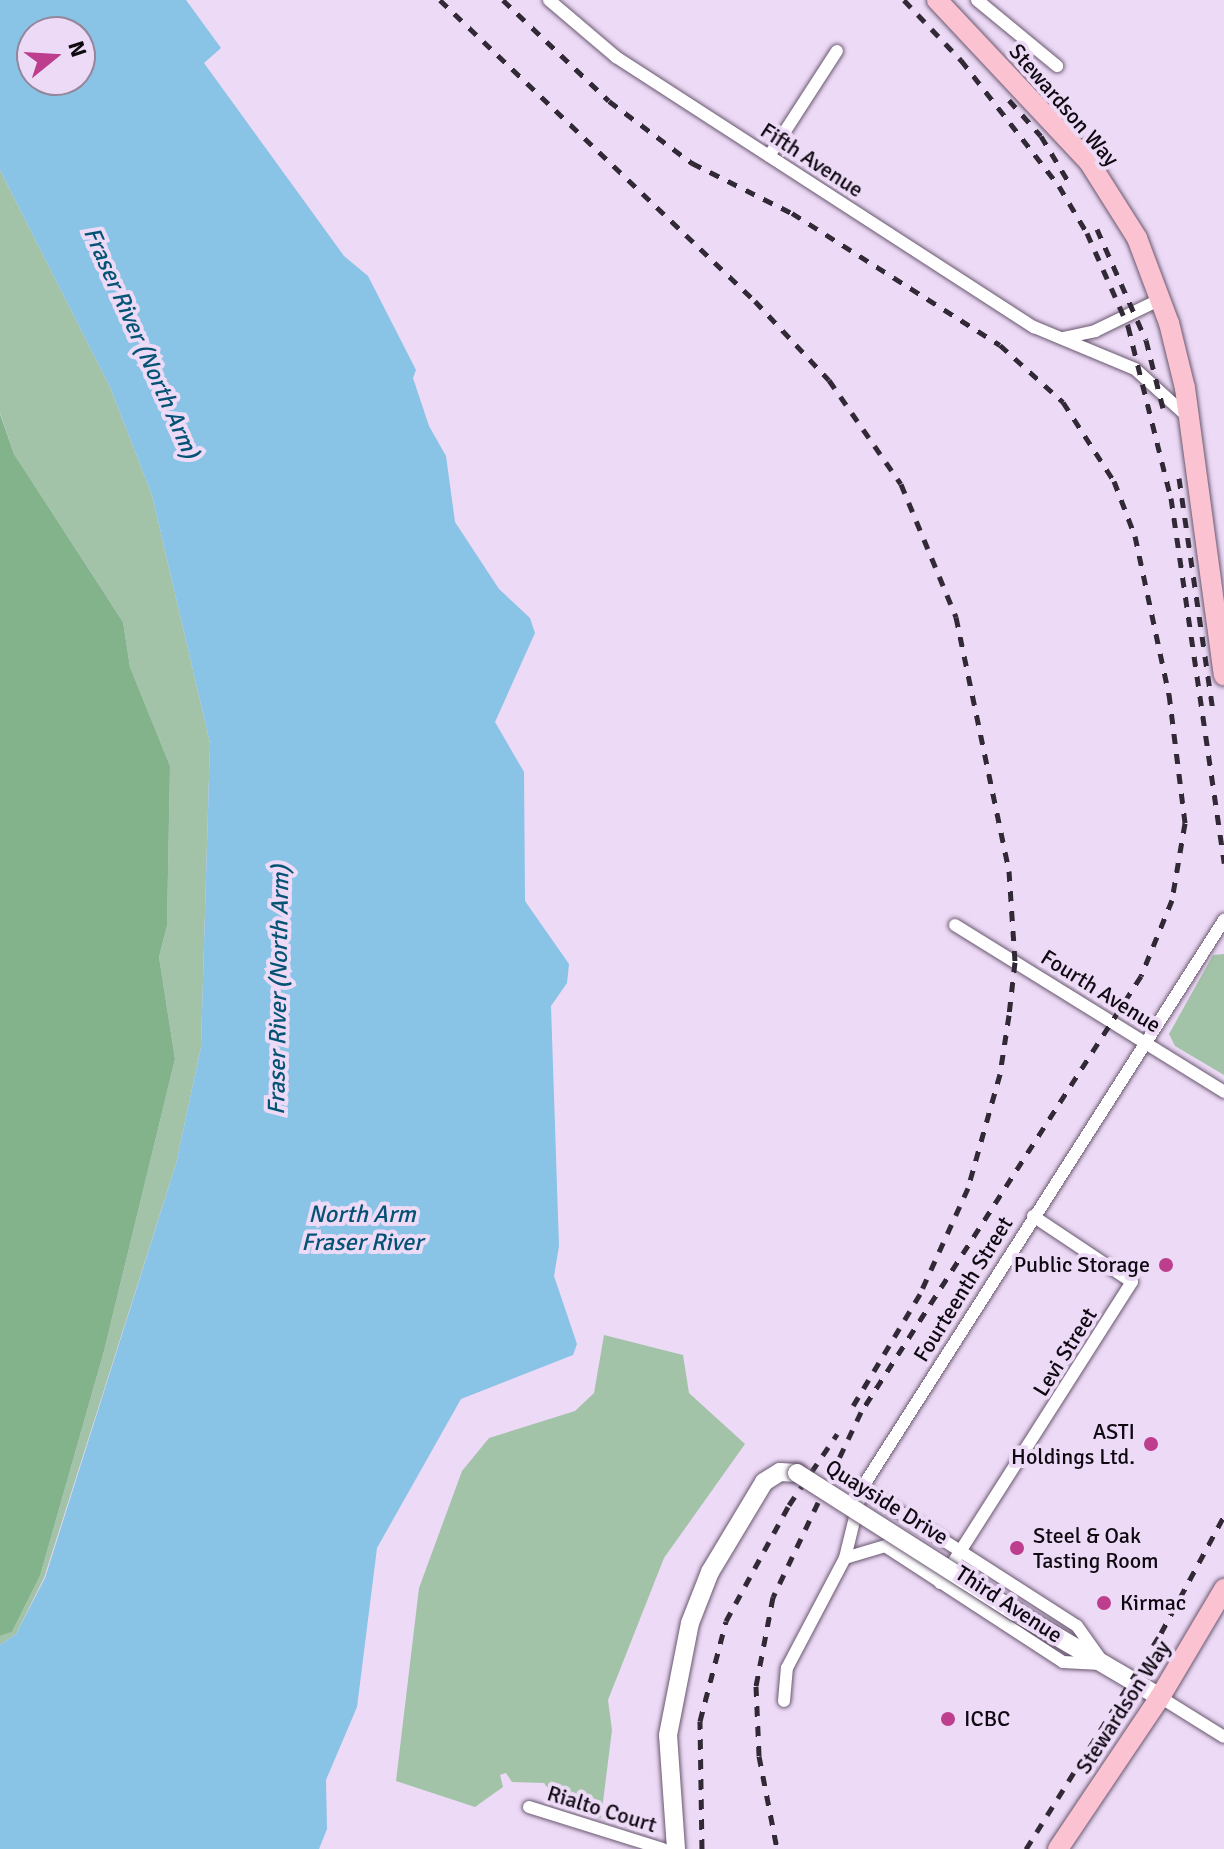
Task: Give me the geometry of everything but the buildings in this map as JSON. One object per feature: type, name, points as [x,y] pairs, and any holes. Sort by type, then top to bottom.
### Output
[{"type":"main road","name":"Stewardson Way","points":[[937,0],[1089,162],[1137,238],[1161,299],[1190,419],[1224,675]]},
{"type":"main road","name":"Stewardson Way","points":[[1058,1849],[1160,1697],[1224,1589]]},
{"type":"street","name":"Fifth Avenue","points":[[549,0],[616,57],[1034,327],[1135,369],[1190,419]]},
{"type":"street","points":[[977,0],[1057,66]]},
{"type":"street","points":[[769,156],[837,51]]},
{"type":"street","points":[[1063,338],[1084,335],[1161,299]]},
{"type":"street","name":"Fourteenth Street","points":[[784,1701],[787,1668],[845,1558],[862,1488],[1224,920]]},
{"type":"street","name":"Fourth Avenue","points":[[955,925],[1224,1092]]},
{"type":"street","name":"Levi Street","points":[[940,1583],[1132,1282],[1033,1216]]},
{"type":"street","name":"Quayside Drive","points":[[676,1849],[668,1735],[682,1655],[698,1600],[729,1538],[764,1482],[785,1471],[797,1473],[1067,1645],[1160,1697]]},
{"type":"street","name":"Third Avenue","points":[[862,1488],[1081,1630],[1103,1664]]},
{"type":"street","name":"Third Avenue","points":[[845,1558],[885,1546],[1063,1662],[1103,1664]]},
{"type":"street","points":[[1160,1697],[1224,1737]]},
{"type":"street","name":"Rialto Court","points":[[529,1807],[663,1849]]},
{"type":"green space","points":[[0,170],[110,387],[152,495],[210,743],[201,1047],[176,1164],[44,1578],[16,1634],[0,1645],[0,1636],[12,1632],[40,1576],[104,1351],[175,1059],[159,957],[167,926],[170,766],[130,667],[123,622],[14,454],[0,413]]},
{"type":"green space","points":[[0,414],[14,454],[123,622],[130,667],[170,766],[167,926],[159,957],[175,1059],[104,1351],[40,1576],[12,1632],[0,1636]]},
{"type":"green space","points":[[1224,954],[1224,1075],[1175,1046],[1169,1034],[1213,955]]},
{"type":"green space","points":[[604,1335],[683,1355],[689,1393],[745,1444],[664,1558],[608,1700],[612,1730],[601,1818],[562,1808],[544,1783],[512,1782],[506,1773],[500,1775],[503,1787],[475,1807],[396,1781],[419,1588],[462,1471],[489,1438],[575,1411],[594,1393]]},
{"type":"water","name":"North Arm Fraser River","points":[[0,0],[186,0],[221,48],[204,63],[344,256],[368,276],[416,370],[413,378],[429,426],[446,456],[455,522],[499,589],[530,618],[535,633],[495,722],[524,772],[525,901],[569,964],[567,983],[551,1006],[559,1246],[554,1276],[577,1344],[573,1355],[461,1399],[377,1548],[357,1707],[326,1780],[327,1829],[319,1849],[0,1849],[0,1645],[16,1634],[45,1578],[176,1164],[201,1047],[210,743],[152,495],[110,387],[0,170]]},
{"type":"railway","points":[[440,0],[755,301],[829,380],[901,484],[956,617],[1009,871],[1015,962],[1009,1015],[1000,1074],[968,1188],[920,1294],[853,1406]]},
{"type":"railway","points":[[503,0],[609,101],[692,163],[792,213],[1000,345],[1063,402],[1114,481],[1135,536],[1169,694],[1185,823],[1172,900],[1141,976],[861,1412],[773,1597],[756,1686],[759,1756],[777,1849]]},
{"type":"railway","points":[[904,0],[961,60],[1059,186],[1087,233],[1128,326],[1171,498],[1224,863]]},
{"type":"railway","points":[[1009,100],[1041,136],[1068,181]]},
{"type":"railway","points":[[1097,229],[1146,340],[1163,408]]},
{"type":"railway","points":[[1179,478],[1213,712]]},
{"type":"railway","points":[[702,1849],[700,1721],[726,1621],[789,1505],[837,1434]]},
{"type":"railway","points":[[1026,1849],[1161,1633],[1224,1516]]},
{"type":"place","name":"Public Storage","points":[[1166,1265]]},
{"type":"place","name":"ASTI Holdings Ltd.","points":[[1151,1444]]},
{"type":"place","name":"Steel & Oak Tasting Room","points":[[1017,1548]]},
{"type":"place","name":"Kirmac","points":[[1104,1603]]},
{"type":"place","name":"ICBC","points":[[948,1719]]},
{"type":"water label","name":"Fraser River (North Arm)","points":[[141,343]]},
{"type":"water label","name":"Fraser River (North Arm)","points":[[279,990]]}]
